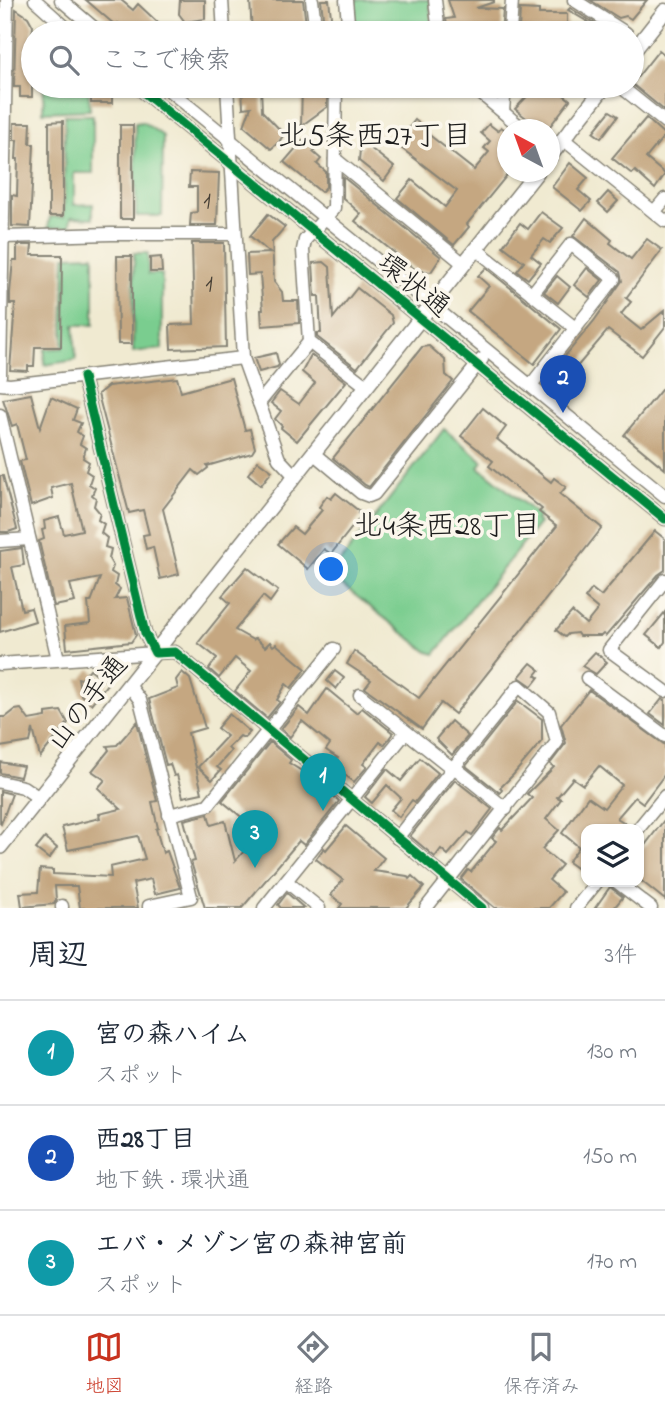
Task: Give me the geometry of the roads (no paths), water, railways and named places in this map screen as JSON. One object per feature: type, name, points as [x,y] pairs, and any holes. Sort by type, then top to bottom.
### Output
[{"type":"main road","points":[[644,34],[665,11]]},
{"type":"main road","points":[[560,142],[595,98]]},
{"type":"main road","name":"山の手通","points":[[0,847],[529,182]]},
{"type":"street","points":[[0,376],[7,0]]},
{"type":"street","points":[[35,0],[59,21]]},
{"type":"street","points":[[61,0],[86,21]]},
{"type":"street","points":[[222,0],[223,21]]},
{"type":"street","points":[[312,0],[315,21]]},
{"type":"street","points":[[346,0],[348,21]]},
{"type":"street","points":[[435,0],[438,21]]},
{"type":"street","points":[[574,0],[607,21]]},
{"type":"street","points":[[512,21],[515,1]]},
{"type":"street","name":"環状通","points":[[151,98],[665,519]]},
{"type":"street","name":"環状通","points":[[179,98],[665,496]]},
{"type":"street","points":[[228,98],[243,358],[279,459],[295,476]]},
{"type":"street","points":[[259,403],[309,342],[303,250],[305,240],[334,208],[335,98]]},
{"type":"street","points":[[487,98],[512,119]]},
{"type":"street","points":[[503,111],[504,98]]},
{"type":"street","points":[[635,98],[665,122]]},
{"type":"street","points":[[563,139],[665,221]]},
{"type":"street","points":[[335,159],[464,264]]},
{"type":"street","points":[[654,212],[665,199]]},
{"type":"street","points":[[3,237],[236,234]]},
{"type":"street","points":[[531,294],[571,244],[614,279],[531,385]]},
{"type":"street","points":[[476,249],[575,328]]},
{"type":"street","points":[[309,342],[366,386]]},
{"type":"street","points":[[313,453],[365,495],[374,494],[489,351]]},
{"type":"street","points":[[0,384],[243,358]]},
{"type":"street","points":[[83,377],[145,633],[155,653]]},
{"type":"street","points":[[0,415],[58,659]]},
{"type":"street","points":[[0,541],[29,539]]},
{"type":"street","points":[[665,580],[610,650],[665,691]]},
{"type":"street","points":[[169,815],[208,805],[334,649]]},
{"type":"street","points":[[0,664],[175,652],[482,908]]},
{"type":"street","points":[[587,678],[665,736]]},
{"type":"street","points":[[129,685],[140,700],[191,897],[149,908]]},
{"type":"street","points":[[397,838],[519,686],[549,712],[557,742],[426,908]]},
{"type":"street","points":[[360,695],[506,809]]},
{"type":"street","points":[[264,908],[406,732]]},
{"type":"street","points":[[0,782],[23,787],[39,798]]},
{"type":"street","points":[[642,824],[665,796]]},
{"type":"street","points":[[654,810],[665,818]]},
{"type":"street","points":[[286,881],[319,908]]},
{"type":"street","points":[[576,908],[593,887]]},
{"type":"street","points":[[624,887],[651,908]]},
{"type":"place","name":"西28丁目","points":[[563,413]]},
{"type":"place","name":"宮の森ハイム","points":[[323,811]]},
{"type":"place","name":"エバ・メゾン宮の森神宮前","points":[[255,868]]},
{"type":"district","name":"北5条西27丁目","points":[[375,135]]},
{"type":"district","name":"北4条西28丁目","points":[[447,525]]}]
